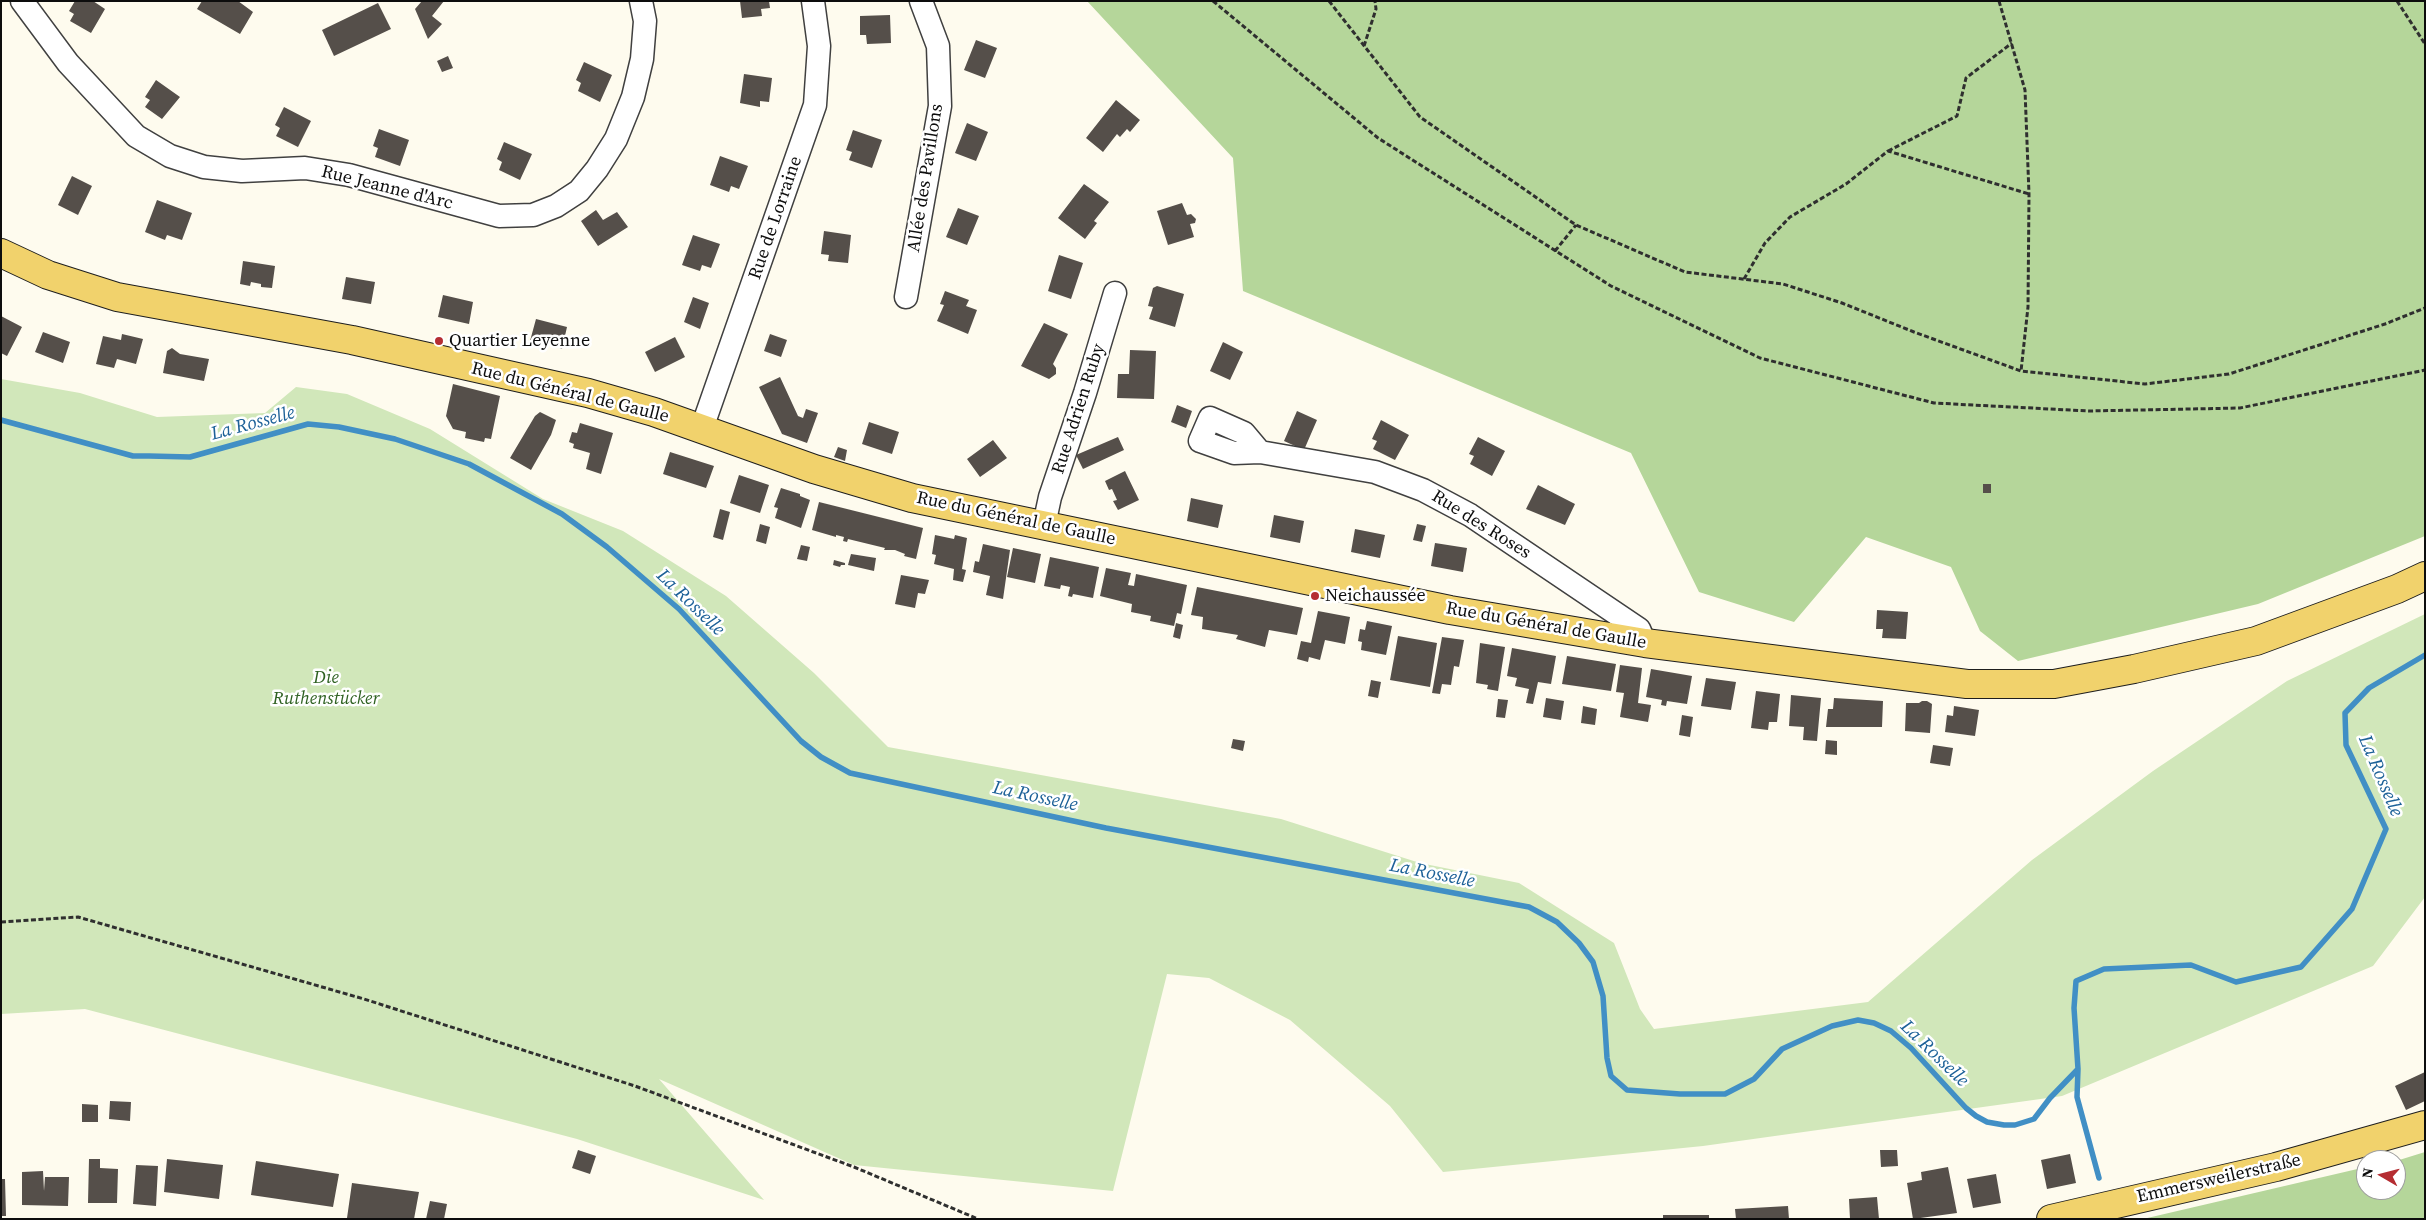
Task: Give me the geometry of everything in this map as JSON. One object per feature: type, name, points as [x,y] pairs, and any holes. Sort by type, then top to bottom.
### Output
[{"type":"main road","name":"Rue du Général de Gaulle","points":[[1,253],[48,275],[117,298],[352,340],[588,393],[702,428],[814,468],[912,498],[1450,610],[1645,643],[1966,684],[2054,684],[2134,669],[2256,641],[2397,589],[2425,576]]},
{"type":"main road","name":"Emmersweilerstraße","points":[[2052,1219],[2276,1168],[2425,1125]]},
{"type":"street","name":"Rue Jeanne d'Arc","points":[[22,1],[68,63],[136,136],[170,156],[204,167],[242,171],[305,168],[349,175],[499,216],[533,215],[556,206],[579,191],[616,139],[632,97],[642,59],[645,20],[641,1]]},
{"type":"street","name":"Rue de Lorraine","points":[[702,428],[816,105],[819,46],[813,1]]},
{"type":"street","name":"Allée des Pavillons","points":[[906,297],[940,106],[938,46],[921,1]]},
{"type":"street","name":"Rue Adrien Ruby","points":[[1044,525],[1050,496],[1085,394],[1115,293]]},
{"type":"street","name":"Rue des Roses","points":[[1260,452],[1375,472],[1423,490],[1470,514],[1640,629],[1645,643]]},
{"type":"path","points":[[1213,1],[1378,138],[1611,286],[1760,358],[1934,403],[2089,411],[2240,408],[2425,370]]},
{"type":"path","points":[[1329,1],[1420,118],[1576,225],[1684,272],[1783,284],[1842,302],[1914,332],[2021,370],[2145,384],[2229,374],[2385,324],[2425,308]]},
{"type":"path","points":[[1364,46],[1376,9],[1375,1]]},
{"type":"path","points":[[2000,1],[2025,90],[2029,194],[2028,307],[2021,370]]},
{"type":"path","points":[[2397,1],[2425,44]]},
{"type":"path","points":[[1744,279],[1765,243],[1790,217],[1846,184],[1888,151],[1957,116],[1966,78],[2013,43]]},
{"type":"path","points":[[1888,151],[2029,194]]},
{"type":"path","points":[[1555,251],[1576,225]]},
{"type":"path","points":[[1,922],[78,917],[364,999],[644,1090],[854,1167],[978,1219]]},
{"type":"green space","points":[[1087,1],[2425,1],[2425,536],[2258,604],[2018,661],[1980,631],[1951,567],[1866,537],[1794,622],[1699,592],[1631,453],[1243,291],[1233,158]]},
{"type":"green space","name":"Die Ruthenstücker","points":[[1,379],[80,393],[157,417],[265,413],[296,387],[347,394],[430,429],[543,499],[623,531],[726,596],[814,673],[888,747],[1281,819],[1420,863],[1519,883],[1614,943],[1640,1009],[1654,1029],[1868,1002],[2032,860],[2153,771],[2287,681],[2425,614],[2425,897],[2373,966],[2062,1096],[1703,1146],[1443,1172],[1390,1106],[1290,1020],[1209,978],[1167,974],[1113,1191],[854,1165],[659,1079],[764,1200],[577,1139],[85,1009],[1,1014]]},
{"type":"green space","points":[[2425,1152],[2425,1219],[2143,1219],[2356,1169],[2356,1200],[2406,1200],[2406,1158]]},
{"type":"building","points":[[75,1],[93,1],[105,9],[91,33],[70,21],[74,14],[69,11]]},
{"type":"building","points":[[202,1],[238,1],[253,12],[240,34],[197,9]]},
{"type":"building","points":[[422,1],[444,1],[432,16],[442,24],[428,39],[415,9]]},
{"type":"building","points":[[740,1],[769,1],[770,8],[761,9],[762,16],[742,18]]},
{"type":"building","points":[[378,3],[391,29],[334,56],[322,30]]},
{"type":"building","points":[[890,15],[891,43],[867,44],[866,35],[860,35],[860,16]]},
{"type":"building","points":[[976,40],[997,48],[985,78],[964,70]]},
{"type":"building","points":[[448,56],[453,68],[442,72],[437,61]]},
{"type":"building","points":[[584,62],[612,75],[600,102],[578,91],[581,83],[576,80]]},
{"type":"building","points":[[744,74],[772,78],[769,102],[760,101],[760,107],[740,103]]},
{"type":"building","points":[[156,80],[180,97],[162,119],[145,107],[150,100],[145,97]]},
{"type":"building","points":[[1116,100],[1140,120],[1130,132],[1127,129],[1120,137],[1117,134],[1103,152],[1086,138]]},
{"type":"building","points":[[284,107],[311,121],[298,147],[276,136],[280,128],[275,125]]},
{"type":"building","points":[[967,123],[988,132],[976,161],[955,153]]},
{"type":"building","points":[[379,129],[409,140],[400,166],[375,157],[378,148],[373,146]]},
{"type":"building","points":[[853,130],[882,140],[872,168],[849,160],[852,152],[846,150]]},
{"type":"building","points":[[504,142],[532,154],[520,180],[499,170],[502,162],[497,159]]},
{"type":"building","points":[[720,156],[748,166],[739,189],[731,186],[729,192],[710,185]]},
{"type":"building","points":[[72,176],[92,186],[78,215],[58,205]]},
{"type":"building","points":[[1084,184],[1109,202],[1094,221],[1097,223],[1085,239],[1058,218]]},
{"type":"building","points":[[157,200],[192,213],[182,240],[167,235],[165,240],[145,232]]},
{"type":"building","points":[[1182,203],[1187,215],[1191,214],[1196,219],[1195,223],[1190,224],[1194,237],[1168,245],[1157,211]]},
{"type":"building","points":[[958,208],[979,216],[967,245],[946,237]]},
{"type":"building","points":[[596,210],[603,220],[617,212],[628,227],[598,246],[581,221]]},
{"type":"building","points":[[824,231],[851,235],[848,263],[828,261],[829,255],[821,254]]},
{"type":"building","points":[[693,235],[720,244],[711,268],[702,265],[700,271],[682,265]]},
{"type":"building","points":[[1059,255],[1083,263],[1071,299],[1048,291]]},
{"type":"building","points":[[243,261],[275,266],[272,288],[261,287],[261,284],[251,282],[250,286],[240,284]]},
{"type":"building","points":[[346,277],[375,282],[371,304],[342,299]]},
{"type":"building","points":[[1157,286],[1184,294],[1175,327],[1149,319],[1153,307],[1148,306],[1153,288]]},
{"type":"building","points":[[945,291],[969,300],[966,306],[977,310],[968,334],[937,321],[944,305],[940,304]]},
{"type":"building","points":[[443,295],[473,302],[469,324],[438,317]]},
{"type":"building","points":[[693,297],[709,303],[700,329],[684,322]]},
{"type":"building","points":[[1,316],[22,327],[7,356],[1,353]]},
{"type":"building","points":[[536,319],[567,327],[562,349],[542,341],[541,344],[530,341]]},
{"type":"building","points":[[1044,323],[1068,334],[1053,364],[1056,368],[1056,374],[1049,379],[1021,366]]},
{"type":"building","points":[[43,332],[70,342],[63,363],[35,352]]},
{"type":"building","points":[[122,334],[143,339],[136,364],[117,359],[114,368],[96,364],[103,336],[121,340]]},
{"type":"building","points":[[770,334],[787,340],[781,357],[764,351]]},
{"type":"building","points":[[675,337],[685,357],[655,372],[645,352]]},
{"type":"building","points":[[1223,342],[1243,352],[1230,380],[1210,371]]},
{"type":"building","points":[[172,348],[180,354],[209,359],[204,381],[163,373],[167,351]]},
{"type":"building","points":[[1130,350],[1156,351],[1154,399],[1117,398],[1118,374],[1129,374]]},
{"type":"building","points":[[780,377],[798,416],[803,418],[806,409],[818,413],[807,443],[782,434],[759,387]]},
{"type":"building","points":[[453,384],[500,396],[491,439],[485,438],[484,442],[465,438],[466,432],[453,429],[446,416]]},
{"type":"building","points":[[1177,405],[1192,411],[1186,428],[1171,422]]},
{"type":"building","points":[[1297,411],[1317,420],[1304,450],[1284,441]]},
{"type":"building","points":[[540,412],[556,420],[551,435],[531,470],[510,458],[535,416]]},
{"type":"building","points":[[1381,420],[1409,435],[1395,460],[1373,449],[1377,441],[1372,439]]},
{"type":"building","points":[[869,422],[899,432],[892,454],[862,444]]},
{"type":"building","points":[[580,423],[613,433],[601,474],[586,469],[590,453],[573,448],[574,444],[569,442],[572,432],[577,433]]},
{"type":"building","points":[[1118,437],[1124,450],[1083,469],[1076,455]]},
{"type":"building","points":[[1478,437],[1505,451],[1492,476],[1470,464],[1474,456],[1469,454]]},
{"type":"building","points":[[993,440],[1007,458],[980,477],[967,459]]},
{"type":"building","points":[[838,447],[847,450],[845,461],[834,457]]},
{"type":"building","points":[[670,452],[714,466],[706,488],[663,474]]},
{"type":"building","points":[[1125,471],[1139,500],[1118,510],[1113,501],[1117,500],[1112,489],[1109,490],[1105,481]]},
{"type":"building","points":[[739,475],[769,485],[760,513],[730,503]]},
{"type":"building","points":[[1983,484],[1991,484],[1991,493],[1983,493]]},
{"type":"building","points":[[1538,485],[1575,504],[1565,525],[1526,509]]},
{"type":"building","points":[[781,488],[800,494],[800,496],[810,500],[801,528],[775,518],[778,508],[774,507]]},
{"type":"building","points":[[1191,498],[1223,505],[1218,528],[1187,521]]},
{"type":"building","points":[[819,502],[923,528],[916,559],[904,556],[905,554],[895,550],[884,550],[885,548],[848,539],[847,542],[843,541],[844,537],[836,535],[836,537],[812,530]]},
{"type":"building","points":[[720,509],[730,512],[723,540],[713,537]]},
{"type":"building","points":[[1274,515],[1304,521],[1300,543],[1270,537]]},
{"type":"building","points":[[760,524],[770,527],[766,544],[756,541]]},
{"type":"building","points":[[1417,524],[1426,526],[1422,542],[1413,540]]},
{"type":"building","points":[[1355,529],[1385,535],[1380,558],[1351,552]]},
{"type":"building","points":[[935,535],[954,539],[955,535],[967,538],[962,569],[966,570],[963,582],[953,580],[954,569],[934,564],[936,555],[932,554]]},
{"type":"building","points":[[1435,543],[1467,548],[1463,572],[1431,566]]},
{"type":"building","points":[[983,544],[1010,550],[1003,599],[986,595],[990,576],[973,572],[975,561],[979,562]]},
{"type":"building","points":[[801,545],[810,547],[807,561],[797,559]]},
{"type":"building","points":[[1013,548],[1041,554],[1035,583],[1007,577]]},
{"type":"building","points":[[851,554],[876,558],[874,571],[848,565]]},
{"type":"building","points":[[1050,557],[1099,567],[1093,598],[1073,594],[1072,597],[1068,596],[1070,587],[1061,585],[1060,589],[1044,586]]},
{"type":"building","points":[[834,560],[845,563],[845,565],[840,567],[833,565]]},
{"type":"building","points":[[1106,568],[1131,573],[1128,585],[1134,586],[1136,574],[1187,585],[1181,614],[1177,613],[1174,626],[1150,621],[1151,616],[1131,612],[1132,604],[1100,596]]},
{"type":"building","points":[[901,575],[929,580],[925,594],[918,593],[915,608],[895,604]]},
{"type":"building","points":[[1197,587],[1303,608],[1297,635],[1269,630],[1265,647],[1236,639],[1238,635],[1202,629],[1203,617],[1191,615]]},
{"type":"building","points":[[1877,610],[1908,612],[1906,639],[1882,638],[1883,629],[1876,629]]},
{"type":"building","points":[[1318,611],[1350,617],[1345,644],[1325,640],[1320,660],[1309,657],[1308,662],[1297,659],[1301,641],[1311,643]]},
{"type":"building","points":[[1367,621],[1392,626],[1386,655],[1361,650],[1362,642],[1358,641],[1360,629],[1365,630]]},
{"type":"building","points":[[1176,623],[1183,625],[1180,639],[1173,637]]},
{"type":"building","points":[[1398,636],[1437,643],[1430,687],[1390,680]]},
{"type":"building","points":[[1442,637],[1464,640],[1459,667],[1454,666],[1451,685],[1442,684],[1440,694],[1432,693]]},
{"type":"building","points":[[1480,643],[1505,647],[1498,691],[1487,689],[1488,685],[1476,683]]},
{"type":"building","points":[[1512,648],[1556,656],[1551,684],[1538,682],[1533,704],[1526,703],[1529,689],[1515,686],[1517,678],[1507,676]]},
{"type":"building","points":[[1567,656],[1616,664],[1611,691],[1562,684]]},
{"type":"building","points":[[1620,665],[1642,668],[1638,703],[1651,705],[1648,722],[1620,717],[1624,693],[1616,692]]},
{"type":"building","points":[[1651,669],[1692,676],[1687,704],[1667,701],[1666,706],[1661,705],[1662,700],[1646,697]]},
{"type":"building","points":[[1706,678],[1736,682],[1731,710],[1701,706]]},
{"type":"building","points":[[1371,680],[1381,682],[1378,698],[1368,696]]},
{"type":"building","points":[[1756,691],[1780,694],[1777,722],[1769,722],[1768,730],[1751,728]]},
{"type":"building","points":[[1791,695],[1821,698],[1817,741],[1803,740],[1804,727],[1789,726]]},
{"type":"building","points":[[1546,698],[1564,701],[1561,720],[1543,717]]},
{"type":"building","points":[[1834,698],[1883,701],[1882,727],[1826,727],[1828,709],[1833,709]]},
{"type":"building","points":[[1498,699],[1508,700],[1505,718],[1496,717]]},
{"type":"building","points":[[1922,701],[1932,704],[1930,733],[1905,731],[1906,703],[1919,703]]},
{"type":"building","points":[[1583,706],[1597,709],[1595,725],[1581,723]]},
{"type":"building","points":[[1954,706],[1979,710],[1975,736],[1945,732],[1947,715],[1953,716]]},
{"type":"building","points":[[1682,715],[1693,717],[1690,737],[1679,735]]},
{"type":"building","points":[[1233,739],[1245,741],[1243,751],[1231,748]]},
{"type":"building","points":[[1826,740],[1837,741],[1837,755],[1825,754]]},
{"type":"building","points":[[1933,745],[1953,748],[1950,766],[1930,763]]},
{"type":"building","points":[[2425,1072],[2425,1101],[2406,1110],[2395,1086]]},
{"type":"building","points":[[110,1101],[131,1102],[130,1121],[109,1119]]},
{"type":"building","points":[[82,1104],[98,1105],[98,1122],[82,1122]]},
{"type":"building","points":[[578,1150],[596,1156],[590,1174],[572,1168]]},
{"type":"building","points":[[1880,1150],[1897,1150],[1898,1166],[1881,1167]]},
{"type":"building","points":[[2070,1154],[2076,1183],[2047,1189],[2041,1160]]},
{"type":"building","points":[[89,1159],[100,1159],[100,1168],[118,1169],[117,1203],[88,1203]]},
{"type":"building","points":[[167,1159],[223,1165],[219,1199],[164,1192]]},
{"type":"building","points":[[256,1161],[339,1174],[333,1207],[251,1195]]},
{"type":"building","points":[[136,1165],[158,1166],[156,1206],[133,1204]]},
{"type":"building","points":[[1948,1167],[1957,1213],[1913,1219],[1907,1183],[1922,1180],[1921,1172]]},
{"type":"building","points":[[43,1171],[44,1191],[45,1177],[69,1177],[68,1206],[22,1205],[22,1172]]},
{"type":"building","points":[[1996,1174],[2001,1203],[1973,1208],[1967,1179]]},
{"type":"building","points":[[1,1179],[5,1179],[6,1216],[1,1216]]},
{"type":"building","points":[[352,1183],[419,1192],[414,1219],[347,1218]]},
{"type":"building","points":[[1877,1197],[1879,1219],[1850,1219],[1849,1199]]},
{"type":"building","points":[[430,1201],[447,1204],[444,1219],[426,1219]]},
{"type":"building","points":[[1788,1206],[1789,1219],[1736,1219],[1735,1209]]},
{"type":"building","points":[[1663,1215],[1709,1215],[1709,1219],[1663,1219]]},
{"type":"waterway","name":"La Rosselle","points":[[1,420],[133,456],[190,457],[308,424],[339,427],[395,439],[469,464],[562,514],[607,547],[679,609],[801,741],[821,757],[850,773],[1106,828],[1529,907],[1557,922],[1579,943],[1593,962],[1603,996],[1607,1058],[1611,1076],[1627,1090],[1680,1094],[1725,1094],[1754,1079],[1782,1049],[1832,1026],[1858,1020],[1874,1023],[1891,1031],[1911,1048],[1966,1108],[1976,1116],[1987,1122],[2004,1125],[2015,1125],[2034,1119],[2050,1098],[2078,1069],[2074,1008],[2076,981],[2104,969],[2191,965],[2236,982],[2301,967],[2352,909],[2386,829],[2346,745],[2345,713],[2369,688],[2425,655]]},
{"type":"waterway","points":[[2078,1069],[2077,1097],[2099,1178]]},
{"type":"place","name":"Quartier Leyenne","points":[[439,341]]},
{"type":"place","name":"Neichaussée","points":[[1315,596]]}]
